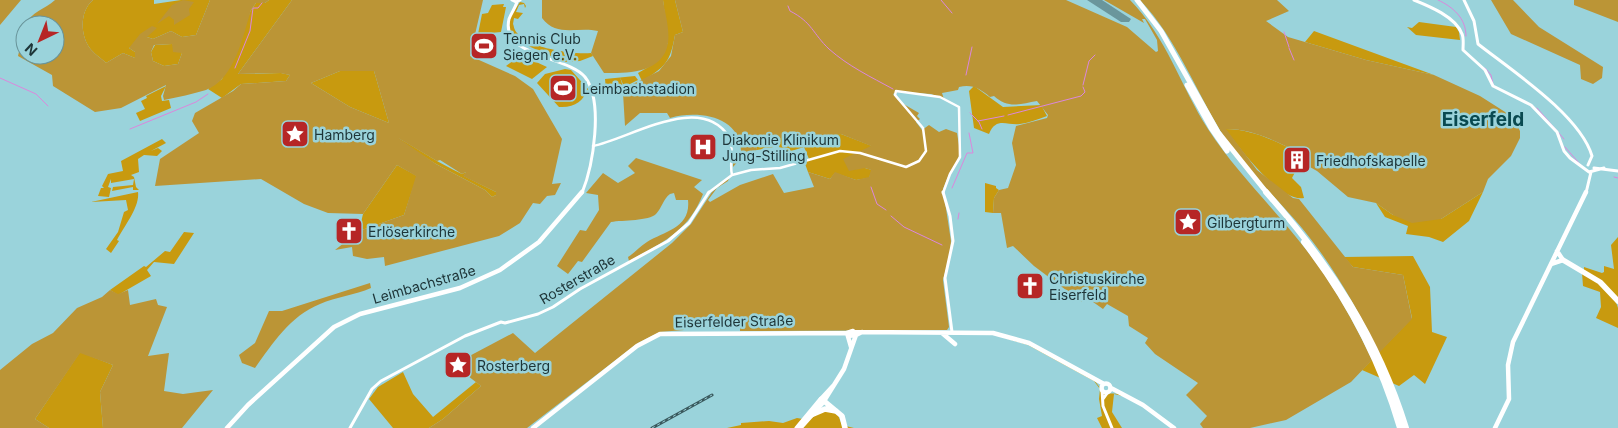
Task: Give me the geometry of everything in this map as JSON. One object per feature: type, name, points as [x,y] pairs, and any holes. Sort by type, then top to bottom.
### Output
[{"type":"highway","points":[[1133,0],[1165,42],[1214,130],[1312,245],[1347,299],[1385,370],[1406,428]]},
{"type":"highway","points":[[1137,0],[1162,32],[1214,130]]},
{"type":"highway","points":[[1558,257],[1600,282],[1618,301]]},
{"type":"highway","points":[[1347,299],[1380,370],[1400,428]]},
{"type":"highway","points":[[822,400],[842,416],[845,428]]},
{"type":"highway","points":[[811,415],[825,409],[837,411]]},
{"type":"main road","points":[[1414,0],[1432,9],[1457,27],[1462,34],[1461,43],[1464,52],[1487,72],[1493,86],[1534,108],[1557,132],[1564,151],[1574,162],[1618,171]]},
{"type":"main road","points":[[1464,0],[1476,25],[1478,44],[1552,101],[1589,146],[1592,156],[1592,167],[1585,197],[1558,257],[1551,264],[1511,348],[1508,365],[1509,399],[1495,428]]},
{"type":"main road","name":"Leimbachstraße","points":[[227,428],[321,337],[342,322],[360,314],[471,284],[520,257],[541,240],[581,195],[592,146],[593,100],[589,82],[576,70],[515,42],[509,35],[506,26],[516,1]]},
{"type":"main road","points":[[804,421],[811,415],[836,382],[856,335],[869,331]]},
{"type":"main road","name":"Eiserfelder Straße","points":[[533,428],[637,346],[660,334],[851,334],[869,331],[992,333],[1020,339],[1095,379],[1103,387],[1110,390]]},
{"type":"main road","points":[[940,332],[949,337],[955,344]]},
{"type":"main road","points":[[851,334],[851,349]]},
{"type":"main road","points":[[1110,390],[1118,391],[1143,405],[1174,428]]},
{"type":"main road","points":[[799,428],[822,400]]},
{"type":"street","points":[[592,146],[677,118],[701,118],[719,126],[730,139],[732,175],[751,170],[780,168],[840,151],[854,152],[898,165],[911,166],[919,162],[926,151],[924,130],[895,92],[927,95],[956,103],[961,128],[958,135],[960,157],[950,174],[943,192],[950,216],[952,241],[952,255],[945,278],[952,332]]},
{"type":"street","name":"Rosterstraße","points":[[350,428],[372,389],[381,381],[465,336],[501,322],[505,323],[544,312],[580,289],[661,246],[683,230],[711,189],[732,175]]},
{"type":"street","points":[[1103,387],[1105,413],[1112,428]]},
{"type":"street","points":[[1103,400],[1110,390]]},
{"type":"shaded area","points":[[0,0],[21,0],[0,25]]},
{"type":"shaded area","points":[[55,0],[93,0],[84,16],[84,35],[91,49],[106,63],[123,53],[135,58],[135,52],[129,48],[140,34],[152,26],[157,28],[147,37],[153,39],[171,31],[182,37],[196,35],[210,0],[269,0],[265,3],[256,3],[251,10],[241,44],[231,67],[216,84],[206,90],[164,100],[163,96],[166,85],[121,108],[95,112],[53,86],[52,75],[34,65],[65,65],[65,15],[34,14]],"holes":[[[172,44],[173,52],[182,53],[178,64],[164,66],[153,61],[151,52],[154,45]]]},
{"type":"shaded area","points":[[93,0],[154,0],[154,4],[181,0],[210,0],[196,35],[182,37],[171,31],[153,39],[147,37],[129,48],[135,52],[135,58],[123,53],[106,63],[91,49],[84,35],[84,16]]},
{"type":"shaded area","points":[[183,0],[194,2],[189,9],[190,15],[174,25],[174,20],[169,16],[157,24],[172,5]]},
{"type":"shaded area","points":[[269,0],[292,0],[238,74],[281,73],[290,75],[286,81],[241,84],[222,98],[208,89],[222,79],[251,10],[256,3],[265,3]]},
{"type":"shaded area","points":[[292,0],[483,0],[470,56],[515,76],[533,89],[562,139],[552,184],[561,183],[555,195],[547,196],[540,204],[533,203],[520,223],[499,236],[385,266],[384,257],[367,259],[353,256],[352,247],[335,250],[359,231],[404,215],[416,176],[397,165],[363,214],[328,213],[304,204],[261,179],[155,186],[160,159],[199,133],[192,121],[195,113],[233,91],[241,84],[286,81],[290,75],[280,73],[238,74]],"holes":[[[340,71],[374,71],[389,123],[350,107],[311,83]],[[398,138],[462,174],[466,172],[463,176],[496,192],[496,195],[492,197],[485,190],[436,164]]]},
{"type":"shaded area","points":[[542,0],[663,0],[668,33],[665,53],[659,61],[643,70],[604,73],[591,53],[598,31],[561,30],[554,28],[542,18]]},
{"type":"shaded area","points":[[663,0],[675,0],[683,32],[675,35],[671,52],[661,68],[642,81],[638,73],[652,65],[668,43]]},
{"type":"shaded area","points":[[675,0],[1066,0],[1127,27],[1156,52],[1158,51],[1157,40],[1145,19],[1142,19],[1144,23],[1104,0],[1130,0],[1154,29],[1198,113],[1219,145],[1292,232],[1324,274],[1350,316],[1372,360],[1351,382],[1286,420],[1250,428],[1203,428],[1200,424],[1207,416],[1186,395],[1198,383],[1155,354],[1145,343],[1148,338],[1129,326],[1128,316],[1107,304],[1103,309],[1086,297],[1082,302],[1034,266],[1013,246],[1007,248],[1001,213],[993,213],[994,198],[999,190],[1008,188],[1016,165],[1012,143],[1016,126],[1047,118],[1048,115],[1037,101],[1020,104],[1004,103],[976,88],[964,86],[959,87],[958,90],[942,93],[944,99],[931,94],[897,92],[893,94],[900,102],[919,113],[917,116],[920,119],[916,122],[922,130],[929,125],[939,132],[946,129],[957,133],[960,151],[958,160],[949,174],[943,189],[951,241],[950,254],[943,280],[949,327],[947,330],[740,331],[740,325],[714,329],[686,325],[684,330],[660,332],[638,343],[527,428],[429,428],[443,419],[481,386],[468,376],[460,361],[513,333],[535,353],[672,243],[691,224],[712,192],[729,178],[728,181],[717,188],[708,200],[710,202],[740,185],[773,174],[784,193],[814,187],[808,172],[830,179],[835,172],[856,180],[869,177],[871,170],[865,168],[849,171],[843,159],[871,146],[841,134],[755,140],[757,150],[746,152],[733,167],[733,163],[741,151],[739,139],[733,130],[716,118],[693,115],[670,118],[667,113],[640,113],[625,126],[623,93],[627,87],[659,71],[671,56],[675,35],[683,32]]},
{"type":"shaded area","points":[[1140,0],[1277,0],[1289,11],[1266,21],[1288,37],[1366,60],[1434,75],[1480,96],[1513,117],[1520,131],[1520,138],[1511,156],[1488,179],[1483,192],[1441,219],[1412,223],[1393,215],[1376,203],[1348,197],[1317,171],[1301,162],[1304,155],[1257,134],[1226,129],[1257,170],[1293,198],[1299,199],[1353,267],[1403,275],[1412,319],[1379,353],[1335,273],[1302,228],[1252,173],[1225,138],[1176,49]]},
{"type":"shaded area","points":[[1491,0],[1513,0],[1539,27],[1603,67],[1602,78],[1593,84],[1581,79],[1580,65],[1511,34]]},
{"type":"shaded area","points":[[1574,0],[1618,0],[1618,22],[1574,5]]},
{"type":"shaded area","points":[[520,2],[524,3],[526,6],[525,8],[524,4],[519,5],[516,12],[523,13],[518,19],[514,18],[513,24],[516,32],[523,38],[531,43],[552,49],[574,53],[591,53],[593,56],[580,61],[564,62],[515,40],[509,28],[510,17]]},
{"type":"shaded area","points":[[504,4],[503,7],[506,7],[501,32],[478,34],[482,14],[488,13],[492,5]]},
{"type":"shaded area","points":[[1419,22],[1456,27],[1460,40],[1416,35],[1407,27],[1412,28]]},
{"type":"shaded area","points":[[1314,31],[1434,75],[1366,60],[1305,42]]},
{"type":"shaded area","points":[[172,44],[182,53],[178,64],[164,66],[153,61],[151,52],[155,45]]},
{"type":"shaded area","points":[[521,55],[547,67],[532,79],[506,66]]},
{"type":"shaded area","name":"Leimbachstadion","points":[[565,69],[571,70],[588,89],[578,103],[559,107],[537,83],[545,74]]},
{"type":"shaded area","points":[[340,71],[374,71],[389,123],[350,107],[311,83]]},
{"type":"shaded area","points":[[635,76],[638,80],[624,87],[620,77]]},
{"type":"shaded area","points":[[620,77],[623,87],[606,90],[605,79]]},
{"type":"shaded area","points":[[166,86],[161,96],[162,101],[169,100],[171,108],[140,121],[136,113],[145,109],[141,101],[147,98],[146,96]]},
{"type":"shaded area","points":[[974,86],[1003,107],[1041,105],[1047,116],[1023,123],[999,123],[992,128],[989,134],[974,128],[969,91]]},
{"type":"shaded area","points":[[1225,129],[1256,134],[1304,155],[1292,178],[1301,187],[1304,198],[1294,197],[1272,183]]},
{"type":"shaded area","points":[[841,134],[872,146],[865,168],[872,170],[869,178],[856,180],[835,173],[830,179],[808,172],[804,161],[809,159],[804,147],[782,154],[779,146],[757,150],[755,140]]},
{"type":"shaded area","points":[[398,138],[462,174],[466,172],[464,176],[496,192],[496,195],[492,197],[485,190],[436,164],[396,139]]},
{"type":"shaded area","points":[[162,139],[166,143],[151,151],[158,148],[162,151],[157,156],[144,155],[138,159],[139,172],[131,175],[134,177],[136,187],[139,190],[133,190],[133,187],[112,191],[113,187],[133,185],[134,179],[111,183],[111,179],[108,187],[111,188],[109,197],[98,196],[101,188],[104,188],[102,186],[108,174],[123,171],[121,161]]},
{"type":"shaded area","points":[[636,158],[702,180],[694,187],[703,194],[697,207],[690,218],[673,235],[629,261],[628,257],[644,244],[681,223],[688,209],[688,200],[676,200],[674,193],[670,194],[658,212],[653,216],[611,222],[582,262],[578,261],[568,274],[557,266],[580,230],[586,231],[599,210],[598,195],[586,193],[603,173],[618,183],[635,173],[628,166]]},
{"type":"shaded area","points":[[397,165],[417,176],[404,215],[359,231],[363,214]]},
{"type":"shaded area","points":[[985,183],[996,186],[999,190],[994,198],[993,213],[985,212]]},
{"type":"shaded area","points":[[138,192],[137,204],[111,253],[106,249],[118,232],[124,212],[128,210],[126,200],[91,202]]},
{"type":"shaded area","points":[[1483,192],[1469,221],[1443,242],[1429,237],[1406,234],[1408,226],[1385,217],[1376,203],[1393,215],[1441,219]]},
{"type":"shaded area","points":[[184,232],[194,233],[174,264],[154,262],[147,270],[151,276],[118,295],[110,290],[144,266],[146,267],[165,251],[170,252]]},
{"type":"shaded area","points":[[1618,237],[1618,298],[1584,270],[1584,267],[1602,273],[1604,272],[1604,266],[1614,269],[1611,245]]},
{"type":"shaded area","points":[[1413,256],[1430,287],[1432,332],[1447,337],[1425,384],[1414,375],[1399,386],[1362,370],[1412,318],[1403,275],[1353,267],[1344,257]]},
{"type":"shaded area","points":[[1582,273],[1593,279],[1613,297],[1618,308],[1618,328],[1596,318],[1601,307],[1600,292],[1583,286]]},
{"type":"shaded area","points":[[370,283],[371,288],[309,309],[283,331],[255,368],[242,363],[239,355],[255,343],[269,311],[282,311]]},
{"type":"shaded area","points":[[110,290],[118,294],[128,290],[130,305],[156,299],[158,305],[167,307],[148,356],[169,353],[164,391],[183,394],[213,390],[182,428],[103,428],[100,392],[113,365],[80,353],[35,419],[49,428],[0,428],[0,370],[32,344],[53,333],[77,308],[102,297]]},
{"type":"shaded area","points":[[995,335],[1009,338],[1034,347],[1094,380],[1105,394],[1114,394],[1112,412],[1122,428],[1102,428],[1097,418],[1102,416],[1099,399],[1100,389],[1094,381],[1028,345]]},
{"type":"shaded area","points":[[80,352],[113,365],[100,392],[103,428],[49,428],[35,419]]},
{"type":"shaded area","points":[[403,372],[413,394],[433,417],[476,382],[481,386],[443,419],[429,428],[393,428],[369,399],[378,387]]},
{"type":"shaded area","points":[[828,410],[838,415],[842,425],[854,428],[727,428],[741,425],[741,423],[769,421],[783,423],[797,418],[809,420],[816,413]]},
{"type":"waterway","points":[[941,0],[952,13]]},
{"type":"waterway","points":[[1438,0],[1458,14],[1464,24],[1466,36]]},
{"type":"waterway","points":[[235,68],[250,31],[253,8],[258,8],[262,3]]},
{"type":"waterway","points":[[788,6],[790,11],[803,19],[836,55],[893,89]]},
{"type":"waterway","points":[[1284,32],[1289,47]]},
{"type":"waterway","points":[[966,75],[972,47]]},
{"type":"waterway","points":[[1289,48],[1294,60]]},
{"type":"waterway","points":[[1083,85],[1089,61],[1095,55]]},
{"type":"waterway","points":[[1485,68],[1491,75],[1493,84]]},
{"type":"waterway","points":[[0,78],[36,94],[48,106]]},
{"type":"waterway","points":[[1008,115],[1081,96],[1085,92],[1083,87]]},
{"type":"waterway","points":[[130,129],[196,102],[208,94]]},
{"type":"waterway","points":[[1537,108],[1564,139]]},
{"type":"waterway","points":[[970,113],[978,121]]},
{"type":"waterway","points":[[978,121],[1004,116]]},
{"type":"waterway","points":[[978,121],[982,129]]},
{"type":"waterway","points":[[952,188],[967,153],[973,153],[969,133]]},
{"type":"waterway","points":[[1565,147],[1579,163]]},
{"type":"waterway","points":[[1614,177],[1618,178]]},
{"type":"waterway","points":[[871,187],[877,204],[886,210]]},
{"type":"waterway","points":[[958,219],[959,213]]},
{"type":"waterway","points":[[891,216],[904,227],[942,245]]},
{"type":"runway","points":[[1093,0],[1125,19]]},
{"type":"railway","points":[[652,428],[712,395]]},
{"type":"place","name":"Tennis Club Siegen e.V.","points":[[484,46]]},
{"type":"place","name":"Leimbachstadion","points":[[563,88]]},
{"type":"place","name":"Hamberg","points":[[295,134]]},
{"type":"place","name":"Diakonie Klinikum Jung-Stilling","points":[[703,147]]},
{"type":"place","name":"Friedhofskapelle","points":[[1297,160]]},
{"type":"place","name":"Gilbergturm","points":[[1188,222]]},
{"type":"place","name":"Erlöserkirche","points":[[349,231]]},
{"type":"place","name":"Christuskirche Eiserfeld","points":[[1030,286]]},
{"type":"place","name":"Rosterberg","points":[[458,365]]},
{"type":"district","name":"Eiserfeld","points":[[1483,119]]}]
